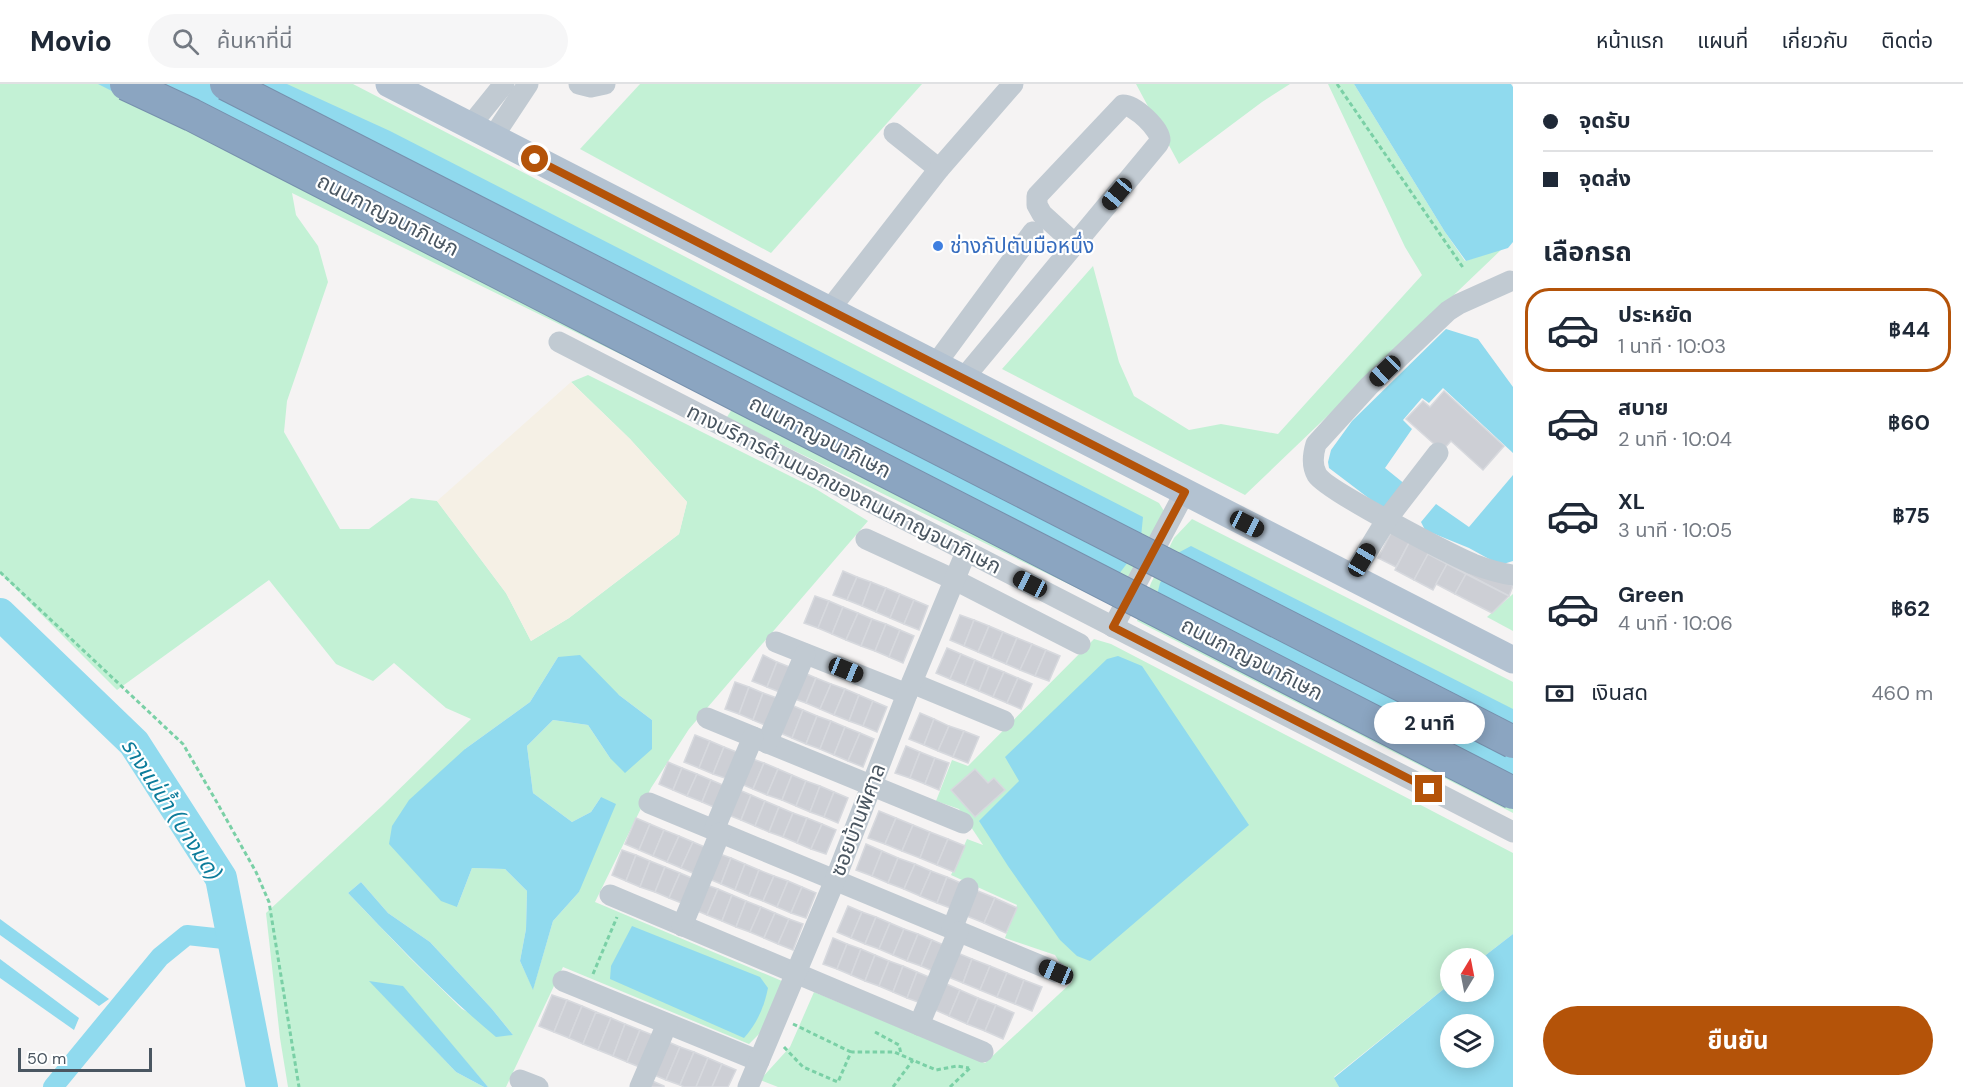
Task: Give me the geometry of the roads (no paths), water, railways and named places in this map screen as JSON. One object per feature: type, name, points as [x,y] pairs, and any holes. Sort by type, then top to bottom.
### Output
[{"type":"highway","name":"ถนนกาญจนาภิเษก","points":[[126,84],[202,120],[1513,793]]},
{"type":"highway","name":"ถนนกาญจนาภิเษก","points":[[226,84],[1513,742]]},
{"type":"main road","points":[[389,84],[1513,660]]},
{"type":"street","points":[[482,132],[504,84]]},
{"type":"street","points":[[482,132],[528,84]]},
{"type":"street","points":[[579,84],[591,87],[604,84]]},
{"type":"street","points":[[830,309],[939,169],[1013,84]]},
{"type":"street","points":[[963,379],[1075,244],[1160,140],[1159,134],[1136,109],[1129,105],[1123,105],[1037,196],[1037,205],[1042,214],[1075,244]]},
{"type":"street","points":[[894,133],[939,169]]},
{"type":"street","points":[[935,365],[1033,232]]},
{"type":"street","points":[[1510,281],[1448,311],[1369,386],[1316,444],[1313,467],[1318,477],[1327,485],[1387,519],[1472,563],[1496,572],[1513,575]]},
{"type":"street","name":"ทางบริการด้านนอกของถนนกาญจนาภิเษก","points":[[559,342],[1513,832]]},
{"type":"street","points":[[1352,578],[1387,519],[1438,453]]},
{"type":"street","points":[[1113,627],[1185,492]]},
{"type":"street","points":[[866,538],[955,580],[1080,644]]},
{"type":"street","name":"ซอยบ้านพิศาล","points":[[748,1087],[835,880],[966,552]]},
{"type":"street","points":[[776,642],[1004,722]]},
{"type":"street","points":[[682,926],[717,831],[760,740],[805,654]]},
{"type":"street","points":[[707,718],[963,823]]},
{"type":"street","points":[[649,803],[1056,972]]},
{"type":"street","points":[[919,1025],[955,930],[968,888]]},
{"type":"street","points":[[617,898],[919,1025],[977,1060]]},
{"type":"street","points":[[563,981],[759,1061]]},
{"type":"street","points":[[640,1087],[667,1024]]},
{"type":"water","points":[[98,84],[287,84],[390,131],[1143,517],[1141,537],[1128,562],[1104,594]]},
{"type":"water","points":[[1354,84],[1511,84],[1513,87],[1513,242],[1508,248],[1466,261],[1445,232]]},
{"type":"water","points":[[1446,329],[1478,339],[1513,387],[1513,453],[1443,388],[1429,403],[1422,398],[1403,420],[1412,429],[1385,468],[1406,485],[1383,509],[1329,468],[1331,450],[1352,421]]},
{"type":"water","points":[[1513,475],[1513,561],[1500,565],[1469,548],[1425,530],[1421,522],[1436,504],[1469,527]]},
{"type":"water","points":[[1191,546],[1513,709],[1513,803],[1151,619],[1160,583],[1176,554]]},
{"type":"water","points":[[580,655],[619,695],[652,720],[652,749],[625,773],[610,758],[588,725],[553,720],[527,746],[533,793],[572,822],[591,812],[601,797],[616,804],[579,892],[553,921],[533,990],[520,961],[526,929],[527,891],[505,869],[472,868],[457,907],[441,901],[389,844],[392,826],[409,800],[465,749],[530,702],[558,657]]},
{"type":"water","points":[[1118,656],[1142,666],[1249,825],[1090,961],[1077,956],[1060,940],[979,821],[1019,781],[1005,757],[1107,659]]},
{"type":"water","points":[[361,882],[388,913],[430,942],[513,1035],[496,1037],[420,967],[348,893]]},
{"type":"water","points":[[0,919],[109,999],[99,1006],[0,935]]},
{"type":"water","points":[[632,926],[760,977],[768,988],[762,1009],[753,1027],[744,1038],[610,979],[611,966]]},
{"type":"water","points":[[1513,934],[1513,1087],[1339,1087],[1334,1078],[1440,992],[1440,1002],[1494,1002],[1494,949]]},
{"type":"water","points":[[0,959],[79,1018],[74,1030],[0,978]]},
{"type":"water","points":[[369,981],[403,986],[488,1087],[456,1072]]},
{"type":"waterway","name":"รางแม่น้ำ (บางมด)","points":[[0,614],[134,743],[221,878],[262,1087]]},
{"type":"waterway","points":[[53,1087],[160,957],[187,935],[233,940]]},
{"type":"place","name":"ช่างกัปตันมือหนึ่ง","points":[[938,246]]}]
